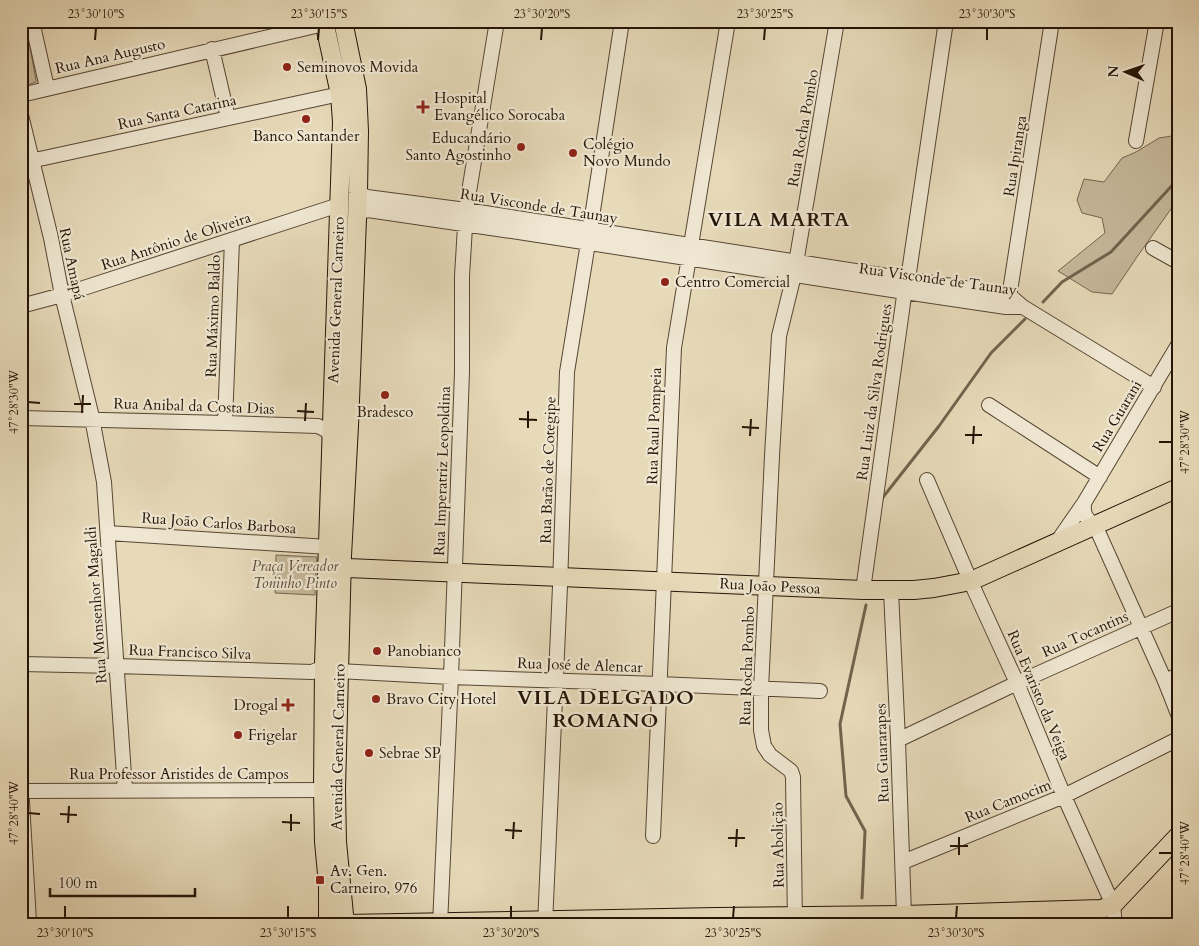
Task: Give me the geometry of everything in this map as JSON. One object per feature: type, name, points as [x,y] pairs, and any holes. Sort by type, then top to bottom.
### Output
[{"type":"main road","name":"Avenida General Carneiro","points":[[331,668],[341,568],[349,426],[358,193],[359,131],[357,89],[343,21]]},
{"type":"main road","name":"Avenida General Carneiro","points":[[324,23],[340,94],[342,122],[326,581],[331,668],[330,790],[324,842],[328,884],[328,925]]},
{"type":"main road","name":"Rua João Pessoa","points":[[341,568],[863,590],[934,588],[970,581],[1178,488]]},
{"type":"main road","points":[[326,581],[341,568]]},
{"type":"main road","name":"Avenida General Carneiro","points":[[330,790],[345,924]]},
{"type":"main road","points":[[345,924],[795,920],[1101,909],[1113,905],[1178,836]]},
{"type":"street","points":[[32,21],[47,88]]},
{"type":"street","name":"Rua Imperatriz Leopoldina","points":[[440,924],[455,572],[465,217],[497,21]]},
{"type":"street","name":"Rua Barão de Cotegipe","points":[[545,922],[567,372],[622,21]]},
{"type":"street","name":"Rua Raul Pompeia","points":[[653,836],[658,684],[674,348],[728,21]]},
{"type":"street","name":"Rua Rocha Pombo","points":[[787,767],[770,755],[764,746],[761,730],[761,690],[779,336],[795,268],[837,21]]},
{"type":"street","name":"Rua Luiz da Silva Rodrigues","points":[[863,590],[946,21]]},
{"type":"street","name":"Rua Ipiranga","points":[[1008,301],[1052,21]]},
{"type":"street","points":[[1136,141],[1157,21]]},
{"type":"street","name":"Rua Ana Augusto","points":[[21,95],[324,23]]},
{"type":"street","points":[[212,49],[228,118]]},
{"type":"street","name":"Rua Santa Catarina","points":[[27,162],[340,94]]},
{"type":"street","name":"Rua Amapá","points":[[21,115],[27,162],[50,238],[92,420]]},
{"type":"street","name":"Rua Visconde de Taunay","points":[[358,193],[367,197],[465,217],[1008,301],[1023,307],[1154,387]]},
{"type":"street","name":"Rua Antônio de Oliveira","points":[[21,306],[62,295],[339,205]]},
{"type":"street","name":"Rua Visconde de Taunay","points":[[357,213],[368,210],[465,217]]},
{"type":"street","name":"Rua Máximo Baldo","points":[[224,423],[232,240]]},
{"type":"street","points":[[1153,248],[1178,262]]},
{"type":"street","name":"Rua Guarani","points":[[1057,542],[1100,477],[1178,345]]},
{"type":"street","points":[[989,405],[1100,477]]},
{"type":"street","name":"Rua Anibal da Costa Dias","points":[[21,418],[318,426],[326,430],[331,436]]},
{"type":"street","name":"Rua Monsenhor Magaldi","points":[[92,420],[104,482],[125,790]]},
{"type":"street","name":"Rua Evaristo da Veiga","points":[[926,480],[1017,683],[1064,796],[1113,905],[1115,925]]},
{"type":"street","points":[[1084,503],[1084,516],[1095,525],[1141,627],[1171,678],[1178,714]]},
{"type":"street","name":"Rua João Carlos Barbosa","points":[[108,532],[328,547]]},
{"type":"street","name":"Rua Guararapes","points":[[891,590],[904,915]]},
{"type":"street","name":"Rua Tocantins","points":[[898,740],[1017,683],[1178,611]]},
{"type":"street","name":"Rua Francisco Silva","points":[[21,664],[312,672],[331,668]]},
{"type":"street","name":"Rua José de Alencar","points":[[331,668],[451,677],[820,692]]},
{"type":"street","name":"Rua Camocim","points":[[903,862],[1064,796],[1178,739]]},
{"type":"street","name":"Rua Abolição","points":[[787,767],[791,771],[794,785],[795,920]]},
{"type":"street","points":[[21,784],[29,922]]},
{"type":"street","name":"Rua Professor Aristides de Campos","points":[[22,791],[330,790]]},
{"type":"green space","points":[[21,21],[25,21],[36,80],[36,82],[24,86],[21,85]]},
{"type":"green space","points":[[1178,135],[1178,199],[1112,294],[1092,292],[1058,271],[1105,233],[1102,218],[1082,213],[1077,200],[1084,179],[1104,182],[1122,158],[1159,138]]},
{"type":"green space","name":"Praça Vereador Toninho Pinto","points":[[276,555],[317,557],[315,595],[275,593]]},
{"type":"waterway","points":[[1043,302],[1062,282],[1111,252],[1178,179]]},
{"type":"waterway","points":[[880,501],[939,426],[991,353],[1025,319]]},
{"type":"waterway","points":[[862,898],[865,831],[846,796],[840,724],[866,605]]},
{"type":"place","name":"Seminovos Movida","points":[[287,67]]},
{"type":"place","name":"Hospital Evangélico Sorocaba","points":[[423,107]]},
{"type":"place","name":"Banco Santander","points":[[306,119]]},
{"type":"place","name":"Educandário Santo Agostinho","points":[[521,147]]},
{"type":"place","name":"Colégio Novo Mundo","points":[[573,153]]},
{"type":"place","name":"Centro Comercial","points":[[665,282]]},
{"type":"place","name":"Bradesco","points":[[385,395]]},
{"type":"place","name":"Panobianco","points":[[377,651]]},
{"type":"place","name":"Bravo City Hotel","points":[[376,699]]},
{"type":"place","name":"Drogal","points":[[288,705]]},
{"type":"place","name":"Frigelar","points":[[238,735]]},
{"type":"place","name":"Sebrae SP","points":[[369,753]]},
{"type":"place","name":"Av. Gen. Carneiro, 976","points":[[320,880]]},
{"type":"district","name":"VILA MARTA","points":[[779,219]]},
{"type":"district","name":"VILA DELGADO ROMANO","points":[[606,708]]}]
